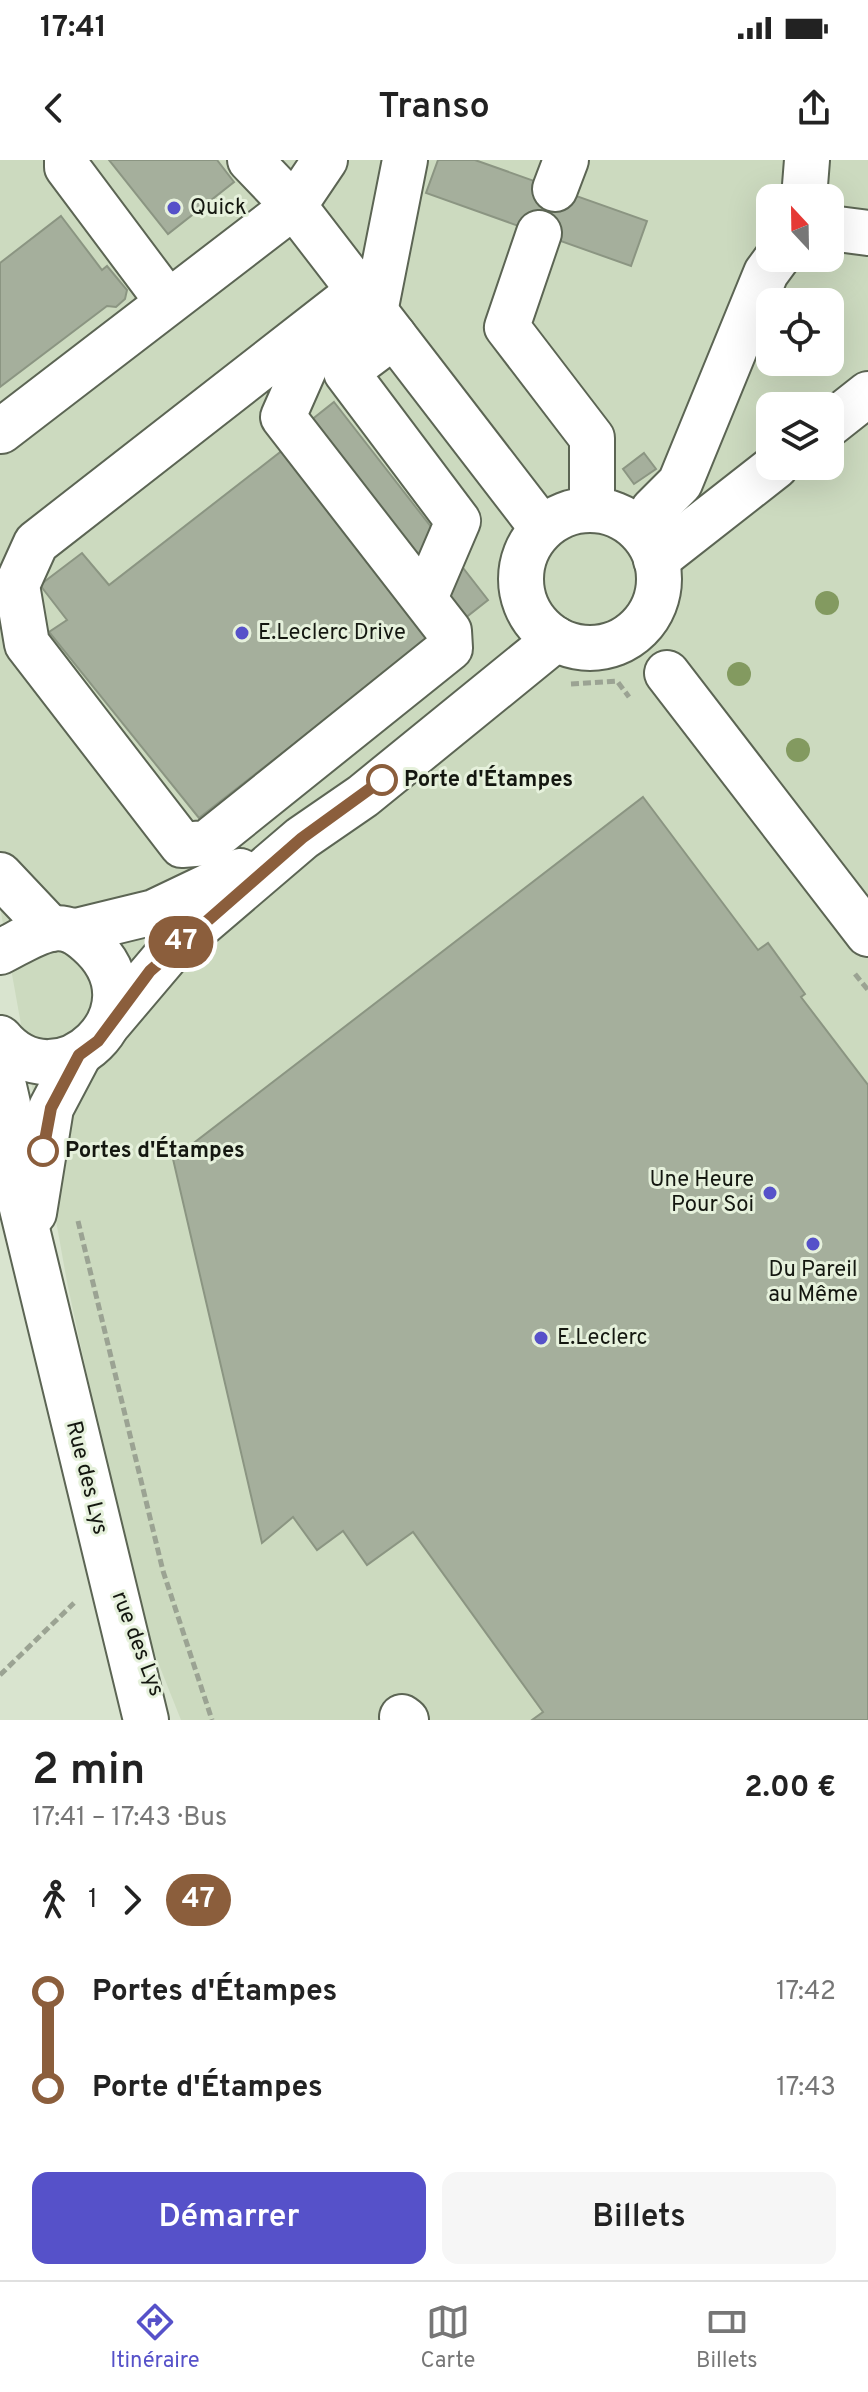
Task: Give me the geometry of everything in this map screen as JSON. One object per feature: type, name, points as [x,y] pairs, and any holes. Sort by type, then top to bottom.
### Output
[{"type":"street","points":[[67,160],[67,167],[168,302]]},
{"type":"street","points":[[250,160],[294,206],[542,528]]},
{"type":"street","points":[[1,431],[294,206],[325,160]]},
{"type":"street","points":[[405,160],[376,313],[346,372],[458,521],[425,598]]},
{"type":"street","points":[[805,184],[807,160]]},
{"type":"street","points":[[844,230],[868,233]]},
{"type":"street","points":[[539,233],[507,327],[592,438],[592,509]]},
{"type":"street","points":[[649,546],[653,510],[680,483],[767,272]]},
{"type":"street","points":[[376,313],[36,543],[17,585],[27,644],[182,845],[207,843],[450,648],[449,631],[283,417],[309,358],[376,313]]},
{"type":"street","points":[[844,413],[868,394]]},
{"type":"street","points":[[649,546],[756,479]]},
{"type":"street","points":[[592,509],[623,517],[649,546],[659,575],[657,599],[646,620],[629,636],[609,645],[588,648],[556,639],[534,620],[520,584],[525,555],[542,528],[559,516],[592,509]]},
{"type":"street","points":[[0,952],[63,930],[154,912],[302,838],[375,786],[556,639]]},
{"type":"street","points":[[667,673],[857,948]]},
{"type":"street","name":"Rue des Lys","points":[[31,1235],[51,1108],[79,1055],[98,1041],[110,1022],[171,950],[302,838]]},
{"type":"street","points":[[0,875],[63,930],[101,953],[113,977],[116,999],[110,1022]]},
{"type":"street","points":[[0,1038],[9,1049],[33,1059],[57,1061],[79,1055]]},
{"type":"street","name":"Rue des Lys","points":[[0,1069],[8,1104],[12,1167],[31,1235],[146,1720]]},
{"type":"street","name":"rue des Lys","points":[[108,1569],[167,1720]]},
{"type":"path","points":[[558,685],[617,681],[631,699]]},
{"type":"path","points":[[857,948],[867,987]]},
{"type":"path","points":[[75,1207],[163,1571],[212,1720]]},
{"type":"path","points":[[0,1675],[108,1569]]},
{"type":"shaded area","points":[[0,160],[868,160],[868,1720],[181,1720],[138,1612],[67,1282],[0,907]]},
{"type":"building","name":"Quick","points":[[109,160],[217,160],[234,182],[168,234]]},
{"type":"building","points":[[438,160],[475,160],[647,221],[631,266],[426,193]]},
{"type":"building","points":[[61,216],[102,270],[107,266],[127,290],[125,299],[116,307],[107,306],[0,387],[0,263]]},
{"type":"building","points":[[334,402],[488,600],[455,626],[300,429]]},
{"type":"building","name":"E.Leclerc Drive","points":[[288,446],[435,634],[199,818],[49,632],[67,620],[40,585],[82,553],[109,585]]},
{"type":"building","points":[[644,453],[656,469],[634,484],[623,469]]},
{"type":"building","name":"E.Leclerc","points":[[643,797],[758,950],[768,943],[805,994],[801,997],[868,1085],[868,1720],[532,1720],[543,1712],[413,1532],[367,1565],[343,1531],[317,1550],[293,1517],[262,1543],[173,1159]]},
{"type":"bus line","name":"47","points":[[43,1151],[51,1108],[79,1055],[98,1041],[150,971],[302,838],[382,780]]},
{"type":"place","name":"Quick","points":[[174,208]]},
{"type":"place","name":"E.Leclerc Drive","points":[[242,633]]},
{"type":"place","name":"Porte d'Étampes","points":[[382,780]]},
{"type":"place","name":"Portes d'Étampes","points":[[43,1151]]},
{"type":"place","name":"Une Heure Pour Soi","points":[[770,1193]]},
{"type":"place","name":"Du Pareil au Même","points":[[813,1244]]},
{"type":"place","name":"E.Leclerc","points":[[541,1338]]}]
